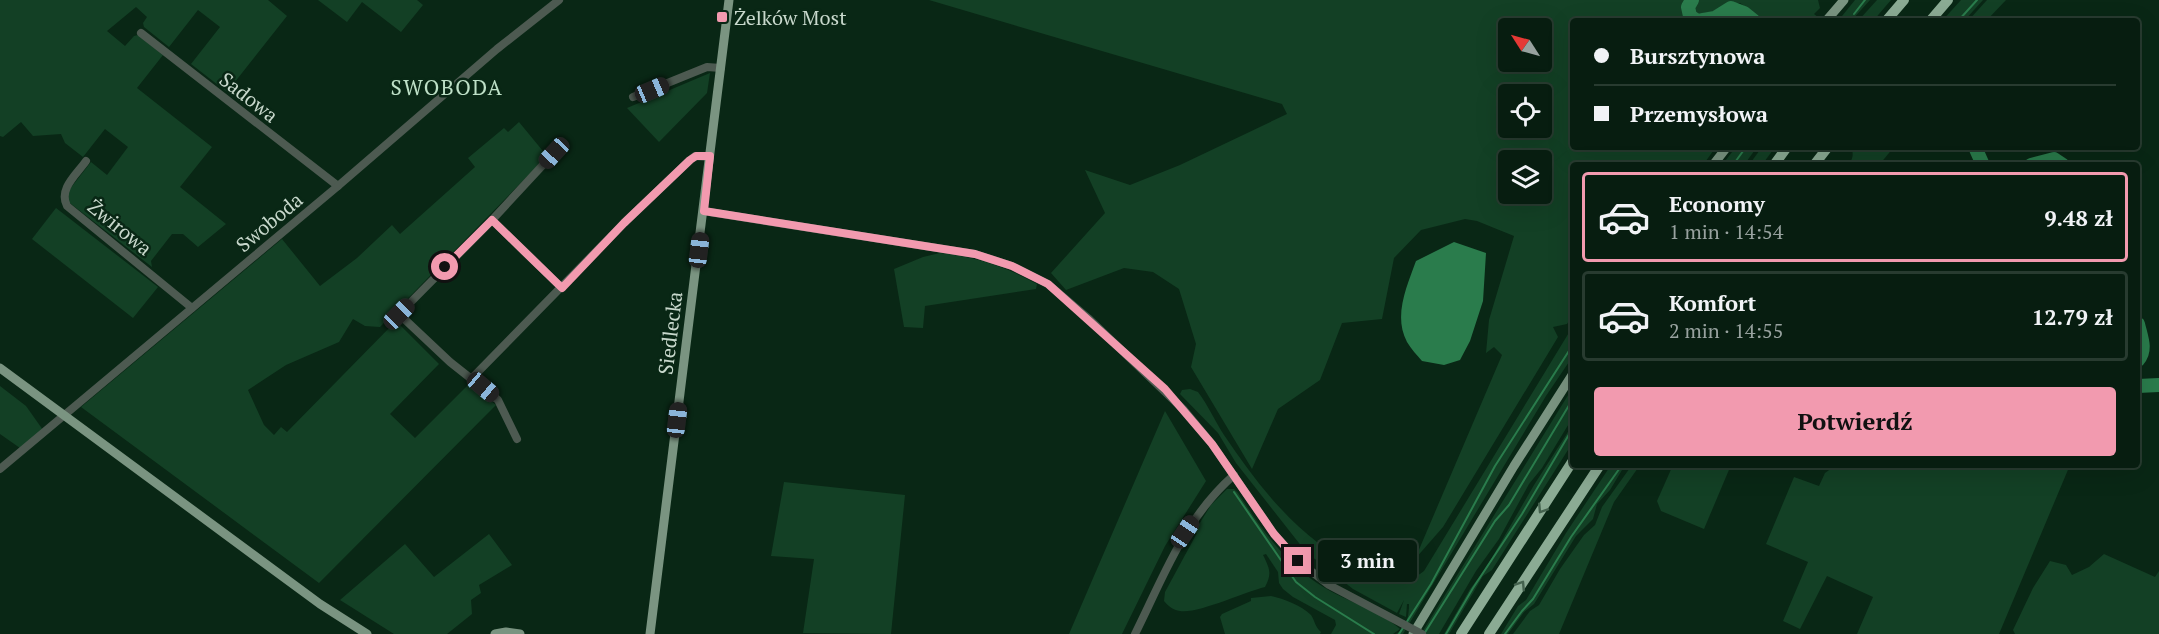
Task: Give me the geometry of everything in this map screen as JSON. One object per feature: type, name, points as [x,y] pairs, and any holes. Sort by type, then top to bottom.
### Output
[{"type":"highway","points":[[1889,18],[1904,0]]},
{"type":"highway","points":[[1933,18],[1948,0]]},
{"type":"highway","points":[[1816,162],[1826,150]]},
{"type":"highway","points":[[1461,634],[1570,465]]},
{"type":"highway","points":[[1489,634],[1598,468]]},
{"type":"main road","name":"Siedlecka","points":[[650,634],[729,0]]},
{"type":"main road","points":[[1829,18],[1844,0]]},
{"type":"main road","points":[[1715,162],[1725,150]]},
{"type":"main road","points":[[0,368],[320,604],[367,634]]},
{"type":"main road","points":[[1413,634],[1514,466],[1570,378]]},
{"type":"main road","points":[[495,634],[506,632],[520,634]]},
{"type":"street","name":"Swoboda","points":[[0,469],[338,186],[496,49],[558,0]]},
{"type":"street","name":"Sadowa","points":[[141,33],[338,186]]},
{"type":"street","points":[[633,97],[707,67],[721,68]]},
{"type":"street","points":[[517,439],[498,400],[444,357],[399,314],[492,220],[554,153]]},
{"type":"street","points":[[472,378],[624,223],[690,160],[696,156],[710,156]]},
{"type":"street","name":"Żwirowa","points":[[86,161],[65,189],[64,200],[67,206],[192,308]]},
{"type":"street","points":[[704,211],[975,254],[1025,272],[1048,284],[1165,389],[1201,430],[1274,534],[1298,561],[1329,585],[1422,634]]},
{"type":"street","points":[[492,220],[562,288]]},
{"type":"street","points":[[1135,634],[1185,532],[1208,500],[1234,476]]},
{"type":"shaded area","points":[[0,0],[268,0],[287,16],[227,92],[191,64],[220,27],[198,10],[169,47],[144,27],[143,23],[147,17],[136,7],[107,31],[125,46],[134,36],[138,35],[163,55],[137,88],[212,147],[180,187],[226,224],[198,247],[183,234],[172,234],[151,261],[152,267],[66,200],[66,194],[91,162],[107,175],[128,147],[105,129],[83,157],[65,143],[61,134],[33,136],[21,122],[3,137],[0,136]]},
{"type":"shaded area","points":[[318,0],[417,0],[423,5],[401,32],[362,2],[347,22]]},
{"type":"shaded area","points":[[929,0],[1687,0],[1685,18],[1570,18],[1570,150],[1714,150],[1705,162],[1570,162],[1570,319],[1567,324],[1553,327],[1558,337],[1443,527],[1415,559],[1502,355],[1494,347],[1486,353],[1489,320],[1514,236],[1477,221],[1465,219],[1421,230],[1394,258],[1382,319],[1342,323],[1320,380],[1278,409],[1252,469],[1191,367],[1196,344],[1179,289],[1153,272],[1124,268],[1066,290],[1051,273],[1105,213],[1085,170],[1130,185],[1180,165],[1287,114],[1282,104]]},
{"type":"shaded area","points":[[1697,0],[1818,0],[1820,8],[1814,14],[1819,18],[1762,18],[1740,3],[1730,3],[1712,12],[1693,14],[1691,10]]},
{"type":"shaded area","points":[[1855,0],[1870,0],[1854,18],[1840,18]]},
{"type":"shaded area","points":[[1877,0],[1891,0],[1876,18],[1861,18]]},
{"type":"shaded area","points":[[1961,0],[1983,0],[1967,18],[1945,18]]},
{"type":"shaded area","points":[[1987,0],[2006,0],[1989,18],[1971,18]]},
{"type":"shaded area","points":[[710,73],[707,93],[659,142],[627,108]]},
{"type":"shaded area","points":[[519,122],[547,156],[380,327],[365,326],[353,319],[339,342],[286,365],[248,390],[264,425],[274,435],[281,427],[287,432],[396,321],[439,364],[390,414],[415,438],[469,384],[496,405],[319,583],[81,407],[282,239],[320,286],[357,258],[392,225],[400,234],[475,167],[468,158],[504,128],[508,132]]},
{"type":"shaded area","points":[[1734,150],[1755,150],[1746,162],[1724,162]]},
{"type":"shaded area","points":[[1760,150],[1773,150],[1764,162],[1751,162]]},
{"type":"shaded area","points":[[1852,150],[1892,150],[1882,162],[1850,162]]},
{"type":"shaded area","points":[[56,208],[158,287],[133,318],[32,239]]},
{"type":"shaded area","points":[[1454,242],[1486,253],[1483,301],[1470,341],[1460,360],[1444,365],[1422,361],[1412,350],[1403,332],[1401,312],[1416,261]]},
{"type":"shaded area","points":[[940,253],[966,257],[1002,267],[1037,284],[1036,289],[925,306],[923,328],[904,327],[894,269],[923,257]]},
{"type":"shaded area","points":[[1570,331],[1570,360],[1546,396],[1403,634],[1396,634],[1407,621],[1409,604],[1407,604],[1406,617],[1399,614],[1404,600],[1397,613],[1353,589],[1306,552],[1236,463],[1218,433],[1180,394],[1182,390],[1190,389],[1198,392],[1224,435],[1268,495],[1302,530],[1321,545],[1364,571],[1387,580],[1402,581],[1424,571]]},
{"type":"shaded area","points":[[0,386],[26,406],[43,430],[20,448],[0,434]]},
{"type":"shaded area","points":[[1570,392],[1570,422],[1542,468],[1529,484],[1499,539],[1476,571],[1439,634],[1421,634]]},
{"type":"shaded area","points":[[1165,411],[1206,481],[1165,546],[1122,634],[1069,634]]},
{"type":"shaded area","points":[[1570,429],[1570,447],[1492,570],[1483,576],[1449,634],[1444,634],[1470,589],[1486,568]]},
{"type":"shaded area","points":[[1609,468],[1623,468],[1610,490],[1597,504],[1593,519],[1576,536],[1534,604],[1524,612],[1508,634],[1501,634],[1518,606],[1526,600],[1566,533]]},
{"type":"shaded area","points":[[1630,468],[1638,468],[1614,502],[1559,634],[1513,634],[1530,611],[1539,605],[1560,569],[1584,535],[1595,525],[1602,507]]},
{"type":"shaded area","points":[[1672,468],[1730,468],[1704,529],[1661,511],[1657,501]]},
{"type":"shaded area","points":[[1832,468],[2069,468],[1999,634],[1857,634],[1873,597],[1827,576],[1800,629],[1783,621],[1808,562],[1766,544],[1794,477],[1819,486],[1825,473]]},
{"type":"shaded area","points":[[784,482],[905,495],[891,634],[803,633],[814,559],[771,556]]},
{"type":"shaded area","points":[[1227,489],[1234,489],[1238,493],[1273,542],[1305,574],[1327,589],[1382,616],[1400,629],[1393,634],[1331,634],[1336,625],[1335,620],[1283,589],[1279,583],[1278,572],[1266,554],[1263,555],[1269,568],[1269,578],[1265,587],[1188,611],[1175,610],[1169,606],[1164,601],[1165,592],[1197,533],[1193,534],[1211,505]]},
{"type":"shaded area","points":[[489,534],[512,565],[479,585],[481,593],[471,600],[472,614],[447,634],[394,634],[340,600],[405,544],[434,577]]},
{"type":"shaded area","points":[[2104,554],[2155,577],[2159,571],[2159,634],[2015,634],[2013,630],[2033,588],[2050,561],[2066,565],[2072,575],[2089,567]]},
{"type":"shaded area","points":[[1271,596],[1307,611],[1321,632],[1320,634],[1225,634],[1220,617],[1222,614],[1251,601],[1251,598]]},
{"type":"waterway","points":[[1692,0],[1688,7],[1693,18]]},
{"type":"waterway","points":[[1854,14],[1865,0]]},
{"type":"waterway","points":[[1961,18],[1977,0]]},
{"type":"waterway","points":[[1715,18],[1731,8],[1750,18]]},
{"type":"waterway","points":[[1735,162],[1744,150]]},
{"type":"waterway","points":[[1976,150],[1982,162]]},
{"type":"waterway","points":[[2042,162],[2054,159],[2058,162]]},
{"type":"waterway","points":[[2140,331],[2143,348],[2140,357]]},
{"type":"waterway","points":[[1399,634],[1431,584],[1495,466],[1570,349]]},
{"type":"waterway","points":[[2140,386],[2159,385]]},
{"type":"waterway","points":[[1424,634],[1495,521],[1509,505],[1570,404]]},
{"type":"waterway","points":[[1446,634],[1570,433]]},
{"type":"waterway","points":[[1505,634],[1533,599],[1571,537],[1620,468]]},
{"type":"waterway","points":[[1234,492],[1296,582],[1315,597],[1374,634]]},
{"type":"place","name":"Żelków Most","points":[[722,17]]},
{"type":"district","name":"SWOBODA","points":[[447,87]]},
{"type":"route","points":[[445,267],[492,220],[562,288],[624,223],[690,160],[696,156],[710,156],[704,211],[975,254],[1012,266],[1048,284],[1165,389],[1184,410],[1212,444],[1274,534],[1298,561]]}]
